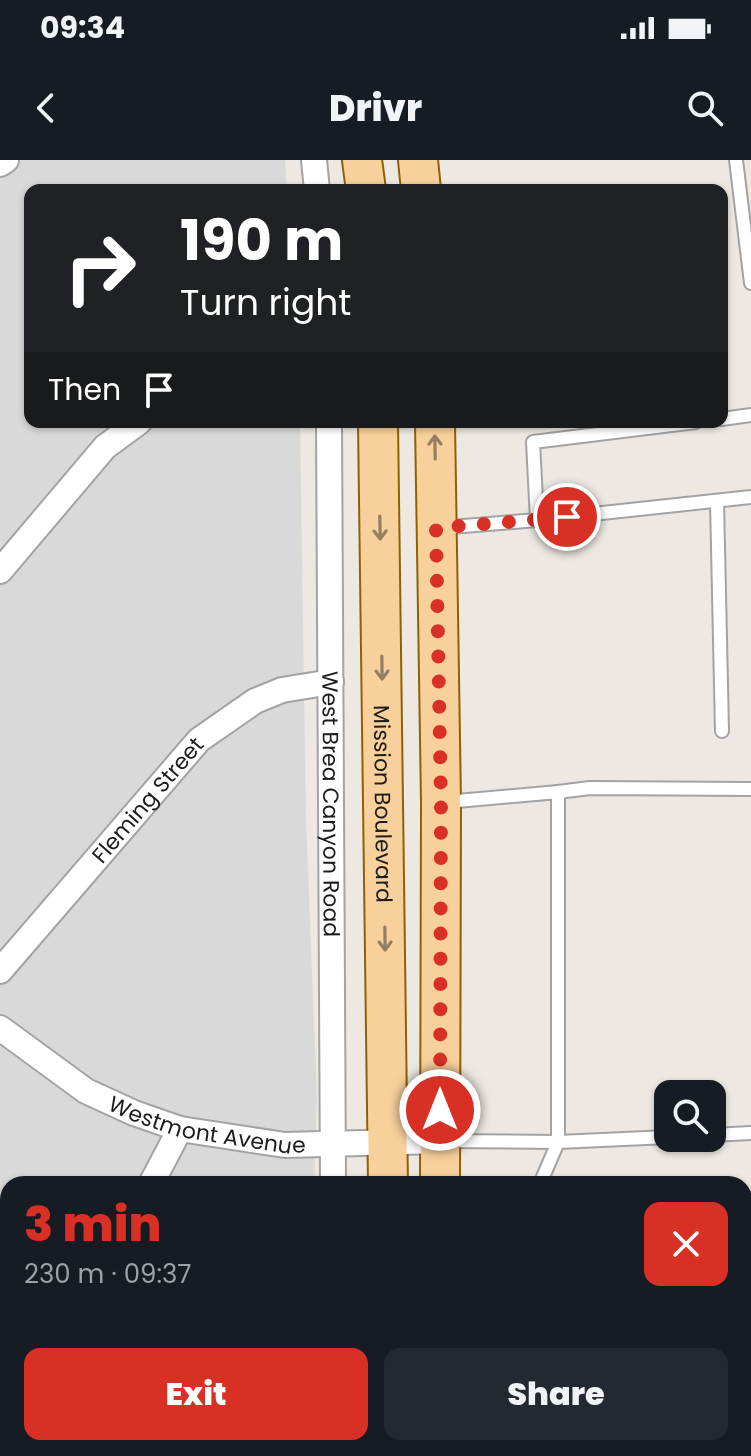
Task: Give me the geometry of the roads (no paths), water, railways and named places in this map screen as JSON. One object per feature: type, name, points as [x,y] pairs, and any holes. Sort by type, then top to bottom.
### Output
[{"type":"main road","points":[[362,160],[365,184]]},
{"type":"main road","points":[[418,160],[420,184]]},
{"type":"main road","name":"Mission Boulevard","points":[[378,428],[388,1176]]},
{"type":"main road","points":[[391,428],[399,444],[406,522],[412,527],[436,528]]},
{"type":"main road","points":[[435,428],[441,803],[440,1176]]},
{"type":"street","points":[[0,164],[6,160]]},
{"type":"street","points":[[314,160],[316,184]]},
{"type":"street","points":[[0,571],[105,447],[131,428]]},
{"type":"street","name":"West Brea Canyon Road","points":[[329,428],[333,1176]]},
{"type":"street","name":"Fleming Street","points":[[0,971],[199,740],[255,701],[282,690],[331,682]]},
{"type":"street","name":"Westmont Avenue","points":[[0,1028],[86,1091],[134,1113],[180,1129],[285,1145],[440,1141]]},
{"type":"street","points":[[155,1176],[180,1129]]},
{"type":"lane","points":[[736,160],[751,283]]},
{"type":"lane","points":[[728,418],[751,415]]},
{"type":"lane","points":[[537,520],[533,442],[647,428]]},
{"type":"lane","points":[[436,528],[751,497]]},
{"type":"lane","points":[[717,501],[722,731]]},
{"type":"lane","points":[[441,803],[590,788],[751,789]]},
{"type":"lane","points":[[543,1176],[558,1142],[558,792]]},
{"type":"lane","points":[[726,1134],[751,1133]]},
{"type":"lane","points":[[440,1141],[558,1142],[654,1138]]}]
